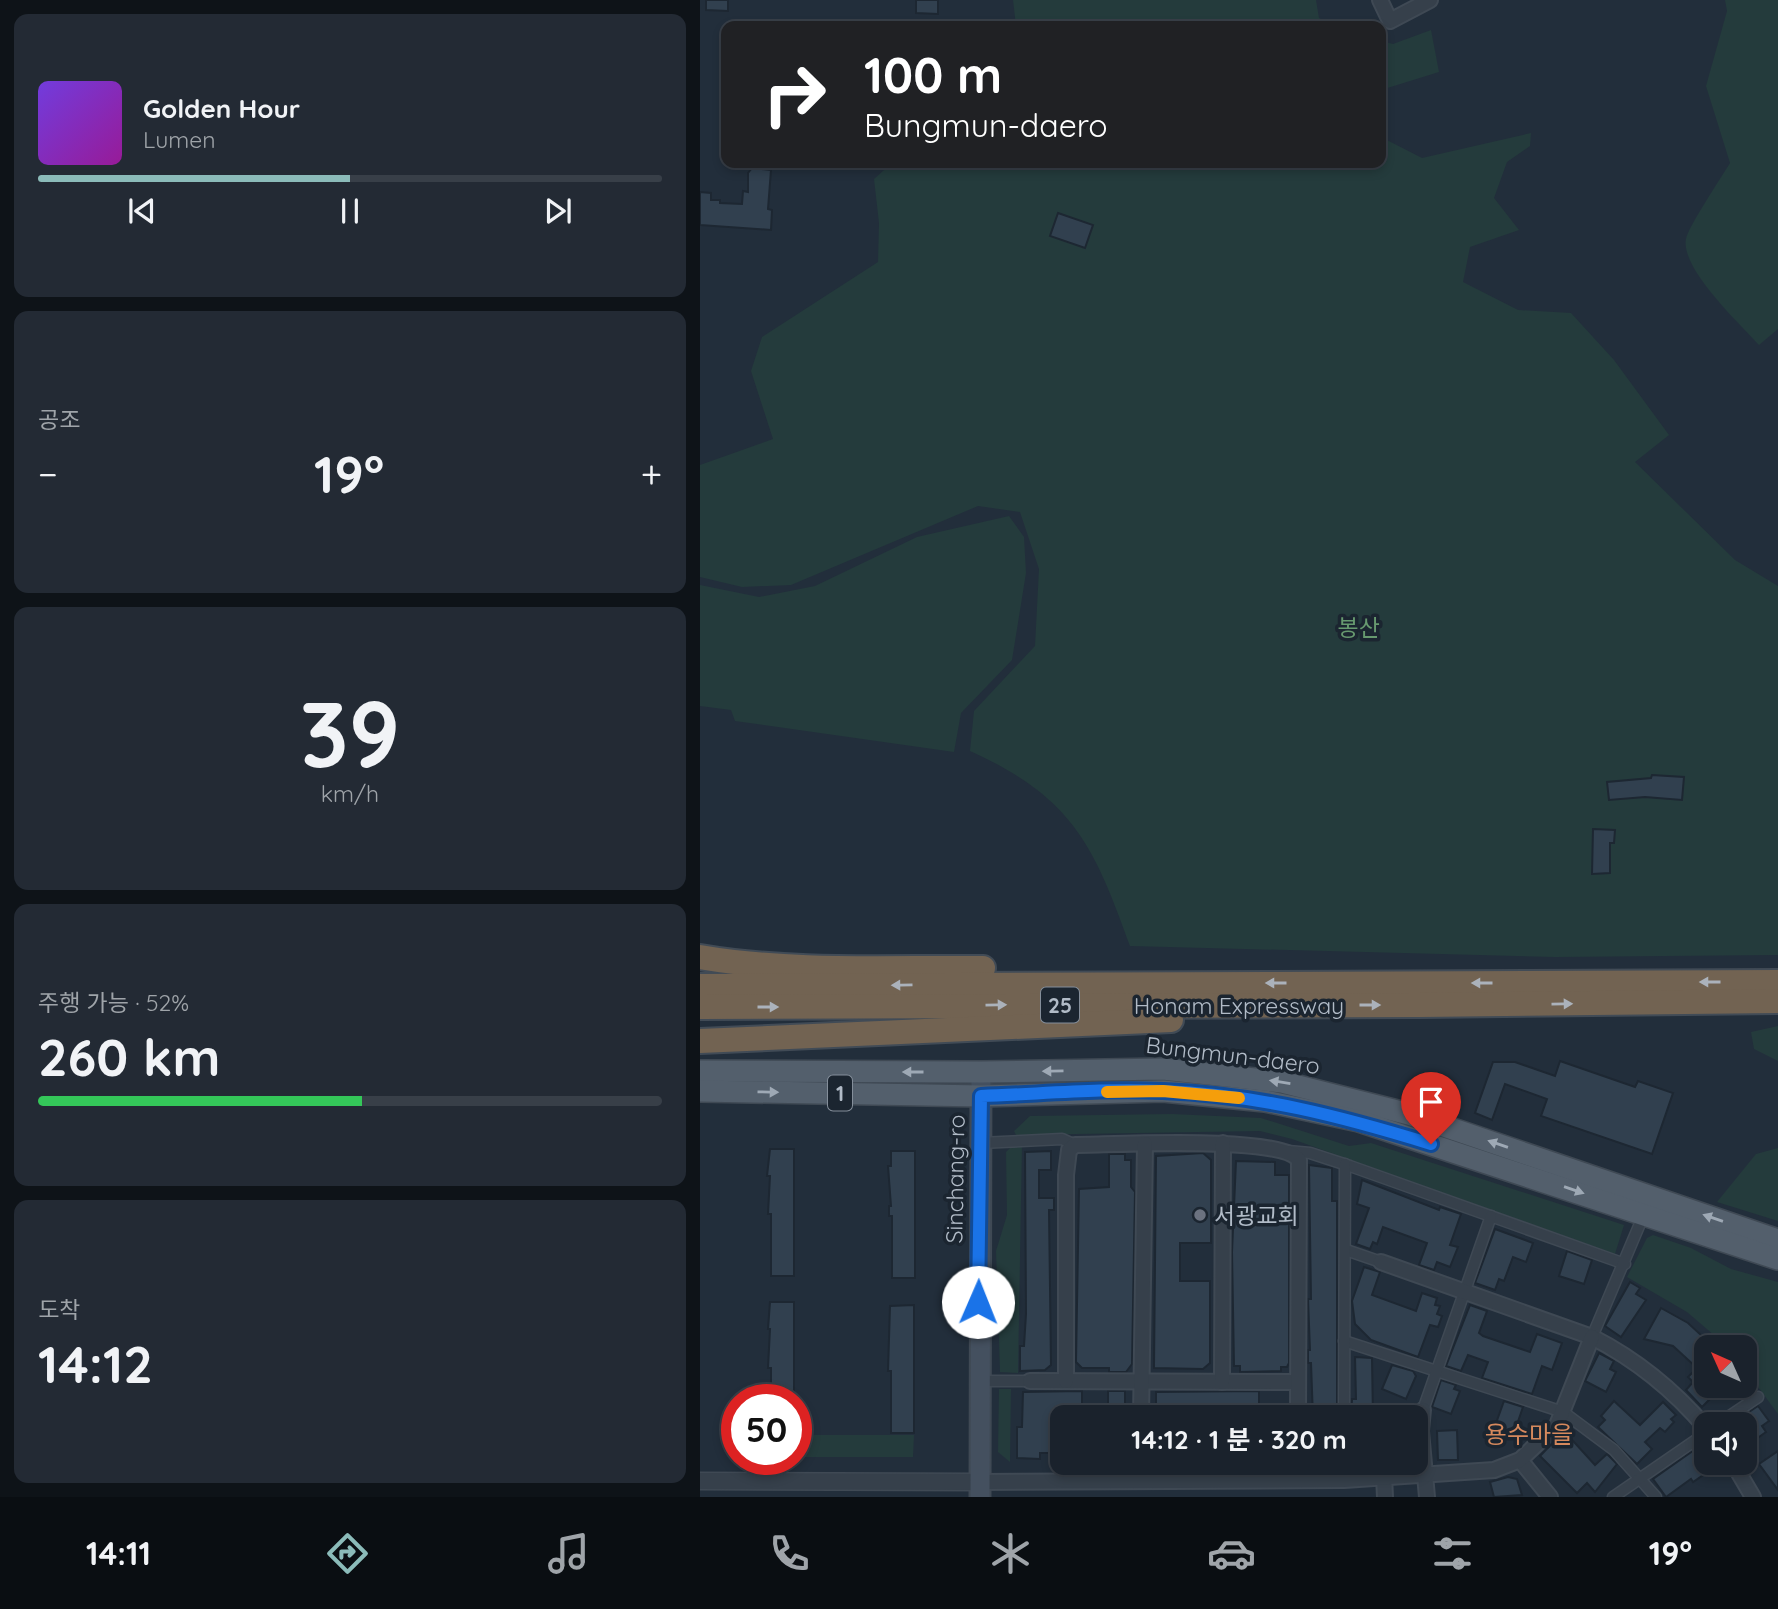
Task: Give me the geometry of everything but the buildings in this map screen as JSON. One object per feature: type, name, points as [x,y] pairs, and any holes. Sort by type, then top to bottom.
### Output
[{"type":"highway","points":[[700,957],[737,963],[816,967],[1014,968],[1105,983]]},
{"type":"highway","name":"Honam Expressway","points":[[700,986],[1778,982]]},
{"type":"highway","name":"Honam Expressway","points":[[700,1007],[1778,1001]]},
{"type":"highway","points":[[700,1041],[1177,1019],[1268,1005]]},
{"type":"main road","name":"Bungmun-daero","points":[[700,1071],[981,1072],[1163,1069],[1282,1082],[1409,1114],[1778,1240]]},
{"type":"main road","name":"Sinchang-ro","points":[[980,1489],[978,1381],[981,1072]]},
{"type":"main road","name":"Bungmun-daero","points":[[700,1091],[981,1096],[1163,1091],[1265,1101],[1325,1112],[1515,1170],[1778,1259]]},
{"type":"street","points":[[1380,0],[1390,21],[1430,0]]},
{"type":"street","points":[[980,1143],[1062,1139],[1075,1145],[1223,1143],[1299,1154],[1345,1164],[1625,1264]]},
{"type":"street","points":[[1222,1382],[1223,1143]]},
{"type":"street","points":[[1140,1405],[1144,1144]]},
{"type":"street","points":[[1066,1381],[1066,1174],[1067,1154],[1075,1145]]},
{"type":"street","points":[[1298,1405],[1299,1154]]},
{"type":"street","points":[[1345,1164],[1345,1405]]},
{"type":"street","points":[[1425,1405],[1491,1216]]},
{"type":"street","points":[[1428,1475],[1481,1473],[1520,1460],[1545,1439],[1563,1412],[1639,1226]]},
{"type":"street","points":[[1346,1250],[1592,1337],[1650,1371],[1694,1417]]},
{"type":"street","points":[[1345,1341],[1436,1373],[1563,1412],[1595,1434],[1657,1497]]},
{"type":"street","points":[[978,1381],[1298,1382]]},
{"type":"street","points":[[1736,1412],[1758,1397]]},
{"type":"street","points":[[1613,1497],[1694,1439]]},
{"type":"street","points":[[1520,1460],[1550,1497]]},
{"type":"street","points":[[1298,1475],[1298,1480]]},
{"type":"street","points":[[1345,1475],[1345,1480]]},
{"type":"street","points":[[700,1481],[980,1489],[1141,1479],[1345,1480],[1427,1475],[1427,1497]]},
{"type":"street","points":[[1740,1475],[1753,1497]]},
{"type":"street","points":[[1384,1476],[1385,1497]]},
{"type":"street","points":[[1241,1480],[1242,1497]]},
{"type":"green space","points":[[1013,0],[1316,0],[1319,18],[1325,21],[1015,21]]},
{"type":"green space","points":[[1725,0],[1778,0],[1778,329],[1759,345],[1701,280],[1687,251],[1688,233],[1730,163],[1706,86],[1727,11]]},
{"type":"green space","points":[[1431,30],[1439,72],[1386,88],[1386,42],[1393,44]]},
{"type":"green space","name":"봉산","points":[[1531,133],[1530,146],[1507,162],[1494,198],[1519,230],[1470,247],[1463,282],[1518,310],[1571,313],[1614,360],[1669,435],[1635,462],[1735,560],[1778,586],[1778,955],[1555,957],[1130,946],[1104,879],[1075,828],[1056,806],[1033,787],[1005,768],[970,751],[974,711],[1035,646],[1039,569],[1020,512],[978,506],[791,585],[742,587],[700,577],[700,465],[773,439],[751,371],[762,337],[878,262],[879,223],[874,179],[886,168],[1386,168],[1386,140],[1422,158]]},
{"type":"green space","points":[[1009,516],[1024,537],[1026,573],[1012,660],[961,713],[954,752],[735,721],[731,710],[700,706],[700,585],[759,597],[815,586],[917,537]]},
{"type":"green space","points":[[1778,1026],[1778,1061],[1754,1049],[1751,1032]]},
{"type":"green space","points":[[1172,1114],[1261,1118],[1349,1146],[1371,1143],[1624,1225],[1615,1254],[1292,1139],[1260,1131],[1016,1135],[1014,1131],[1030,1116]]},
{"type":"green space","points":[[1022,1144],[1018,1373],[1000,1372],[996,1251],[1007,1215],[1006,1152],[1013,1145]]},
{"type":"green space","points":[[1778,1148],[1778,1221],[1717,1202],[1756,1154]]},
{"type":"green space","points":[[1653,1235],[1691,1248],[1731,1269],[1778,1282],[1778,1414],[1757,1385],[1757,1335],[1714,1335],[1687,1312],[1627,1277],[1647,1238]]},
{"type":"green space","points":[[999,1389],[1011,1389],[1010,1462],[998,1452]]},
{"type":"green space","points":[[812,1435],[914,1435],[913,1457],[812,1457]]},
{"type":"slow traffic","points":[[1107,1092],[1163,1091],[1239,1098]]},
{"type":"place","name":"서광교회","points":[[1200,1215]]},
{"type":"district","name":"용수마을","points":[[1529,1434]]},
{"type":"route","points":[[978,1302],[981,1096],[1163,1091],[1265,1101],[1325,1112],[1431,1144]]}]
